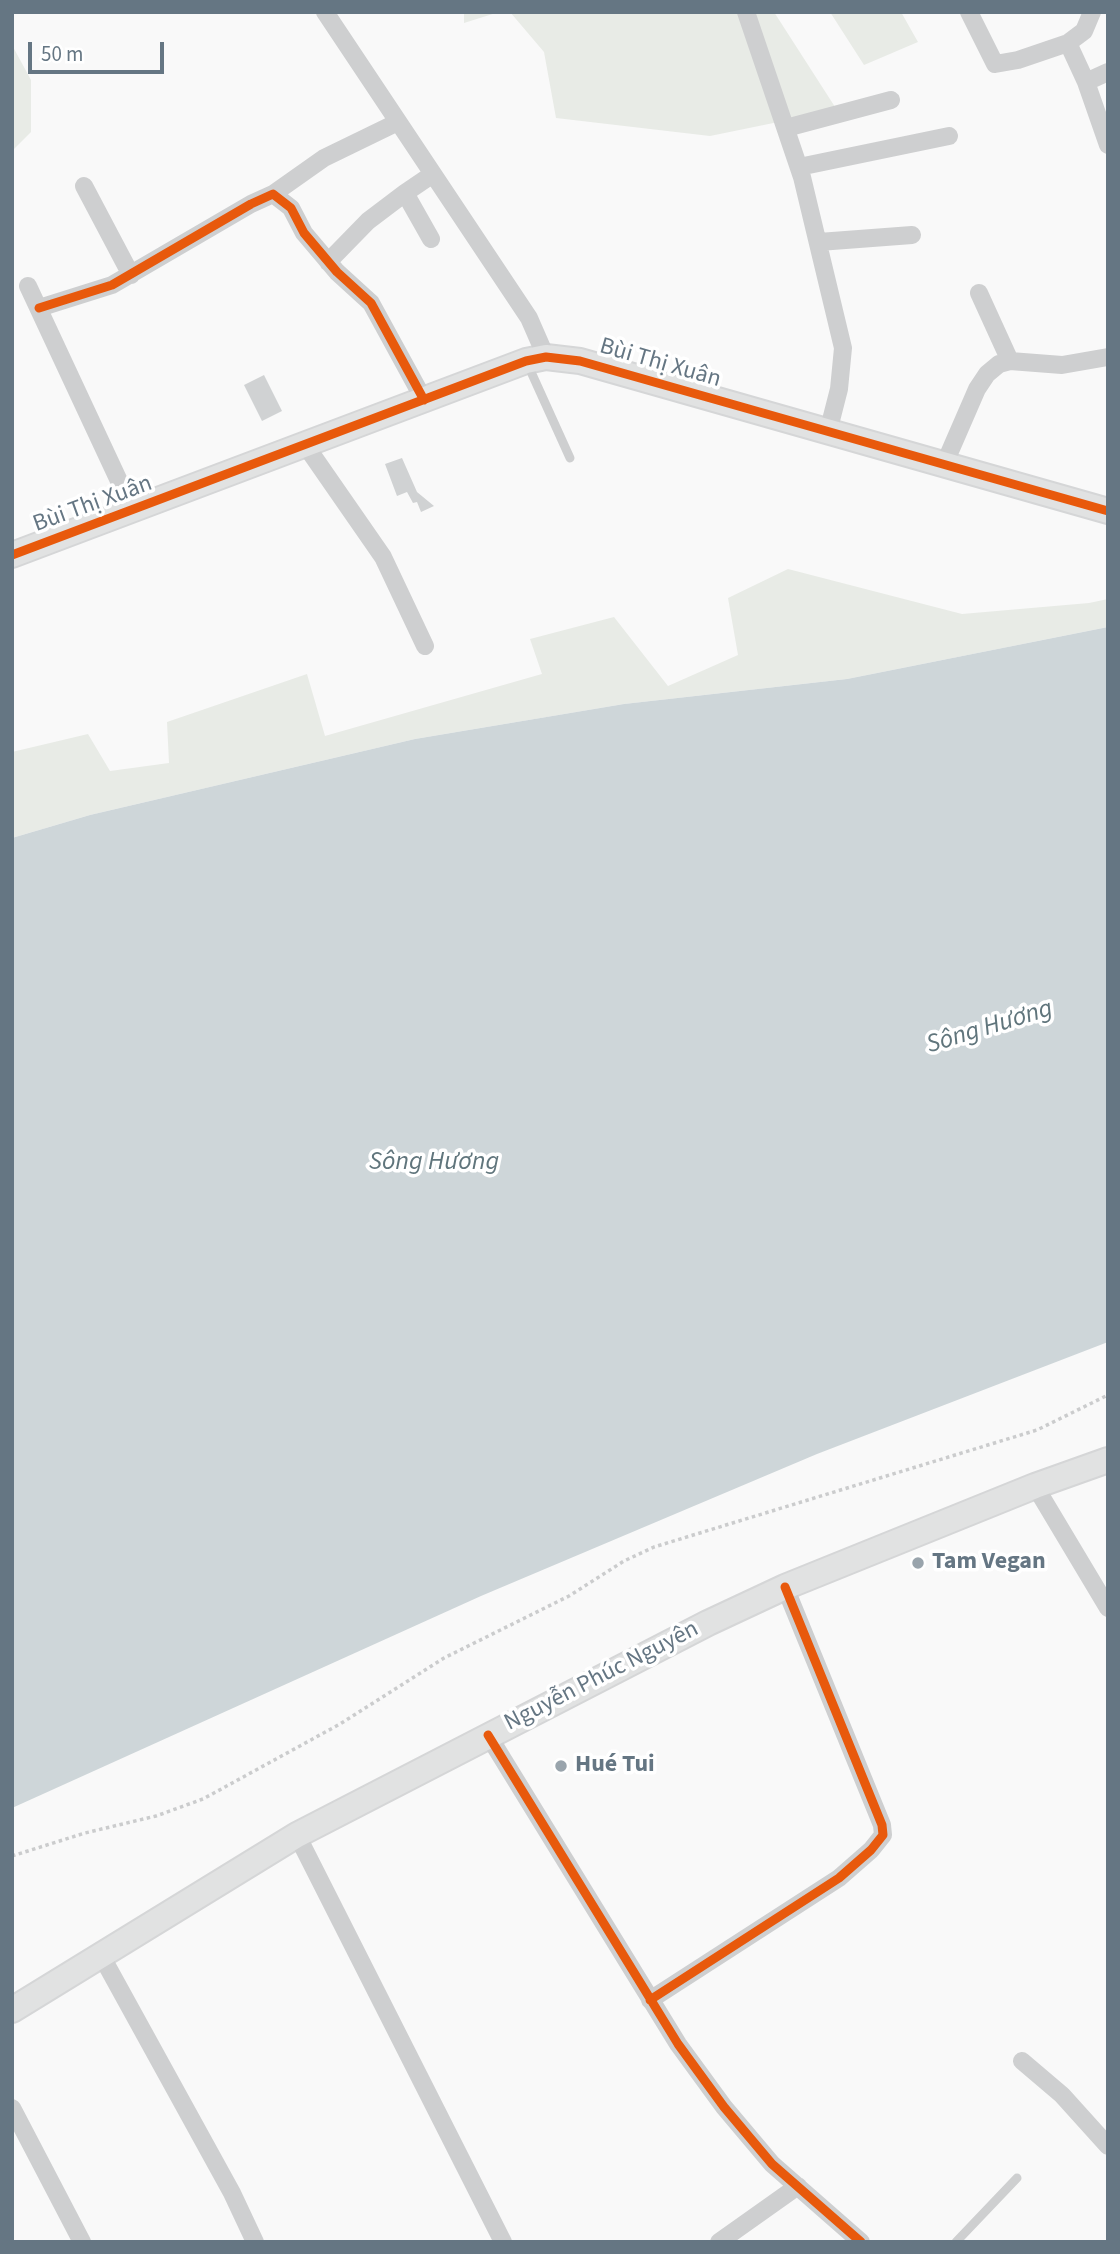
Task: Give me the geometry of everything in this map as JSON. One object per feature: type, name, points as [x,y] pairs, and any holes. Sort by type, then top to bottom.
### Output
[{"type":"main road","name":"Bùi Thị Xuân","points":[[12,555],[536,359],[580,361],[1108,511]]},
{"type":"main road","name":"Nguyễn Phúc Nguyên","points":[[12,2010],[297,1835],[488,1735],[785,1587],[1035,1486],[1108,1460]]},
{"type":"street","points":[[325,12],[529,318],[536,359]]},
{"type":"street","points":[[746,12],[799,167],[820,242],[843,348],[839,389],[828,432]]},
{"type":"street","points":[[969,12],[995,64],[1018,60],[1068,43],[1084,31],[1092,12]]},
{"type":"street","points":[[1068,43],[1086,82],[1108,145]]},
{"type":"street","points":[[1086,82],[1108,72]]},
{"type":"street","points":[[786,128],[891,100]]},
{"type":"street","points":[[38,308],[103,288],[131,275],[250,204],[274,194],[324,158],[398,122]]},
{"type":"street","points":[[799,167],[949,136]]},
{"type":"street","points":[[328,262],[368,221],[433,174]]},
{"type":"street","points":[[85,186],[131,275]]},
{"type":"street","points":[[405,193],[431,239]]},
{"type":"street","points":[[274,194],[291,208],[304,233],[328,262],[371,303],[424,400]]},
{"type":"street","points":[[820,242],[912,235]]},
{"type":"street","points":[[29,286],[133,510]]},
{"type":"street","points":[[979,293],[1010,361]]},
{"type":"street","points":[[944,466],[977,389],[987,374],[999,364],[1010,361],[1062,365],[1108,357]]},
{"type":"street","points":[[306,446],[383,557],[425,646]]},
{"type":"street","points":[[1035,1486],[1108,1608]]},
{"type":"street","points":[[650,2000],[839,1878],[871,1850],[883,1835],[882,1825],[785,1587]]},
{"type":"street","points":[[488,1735],[650,2000],[724,2107],[772,2164],[861,2242]]},
{"type":"street","points":[[297,1835],[503,2242]]},
{"type":"street","points":[[101,1955],[256,2242]]},
{"type":"street","points":[[1022,2061],[1062,2095],[1108,2146]]},
{"type":"street","points":[[12,2108],[82,2242]]},
{"type":"street","points":[[719,2242],[798,2186]]},
{"type":"lane","points":[[536,359],[570,458]]},
{"type":"lane","points":[[956,2242],[1017,2178]]},
{"type":"path","points":[[12,1856],[85,1833],[156,1816],[202,1799],[340,1724],[444,1658],[569,1596],[624,1561],[654,1547],[1037,1430],[1108,1395]]},
{"type":"shaded area","points":[[464,12],[499,12],[464,23]]},
{"type":"shaded area","points":[[510,12],[774,12],[837,110],[710,136],[556,118],[544,52]]},
{"type":"shaded area","points":[[830,12],[901,12],[918,42],[864,65]]},
{"type":"shaded area","points":[[12,45],[31,80],[31,132],[12,151]]},
{"type":"shaded area","points":[[788,569],[962,614],[1108,599],[1108,627],[847,679],[624,704],[415,739],[90,815],[12,838],[12,752],[88,734],[110,771],[169,763],[167,722],[307,674],[325,736],[542,674],[530,639],[614,617],[668,686],[738,655],[728,598]]},
{"type":"water","name":"Sông Hương","points":[[1108,627],[1108,1342],[817,1454],[481,1596],[12,1808],[12,838],[90,815],[415,739],[624,704],[847,679]]},
{"type":"building","points":[[264,375],[282,411],[262,421],[244,385]]},
{"type":"building","points":[[402,458],[417,492],[434,506],[421,512],[417,502],[413,503],[407,492],[397,496],[385,464]]},
{"type":"cycle path","points":[[39,308],[112,285],[251,204],[273,194],[291,208],[304,233],[337,272],[371,303],[424,400]]},
{"type":"cycle path","points":[[12,555],[526,361],[546,357],[580,361],[1108,511]]},
{"type":"cycle path","points":[[650,2000],[839,1878],[871,1850],[883,1835],[882,1825],[785,1587]]},
{"type":"cycle path","points":[[488,1735],[678,2044],[724,2107],[772,2164],[861,2242]]},
{"type":"place","name":"Tam Vegan","points":[[918,1563]]},
{"type":"place","name":"Hué Tui","points":[[561,1766]]}]
